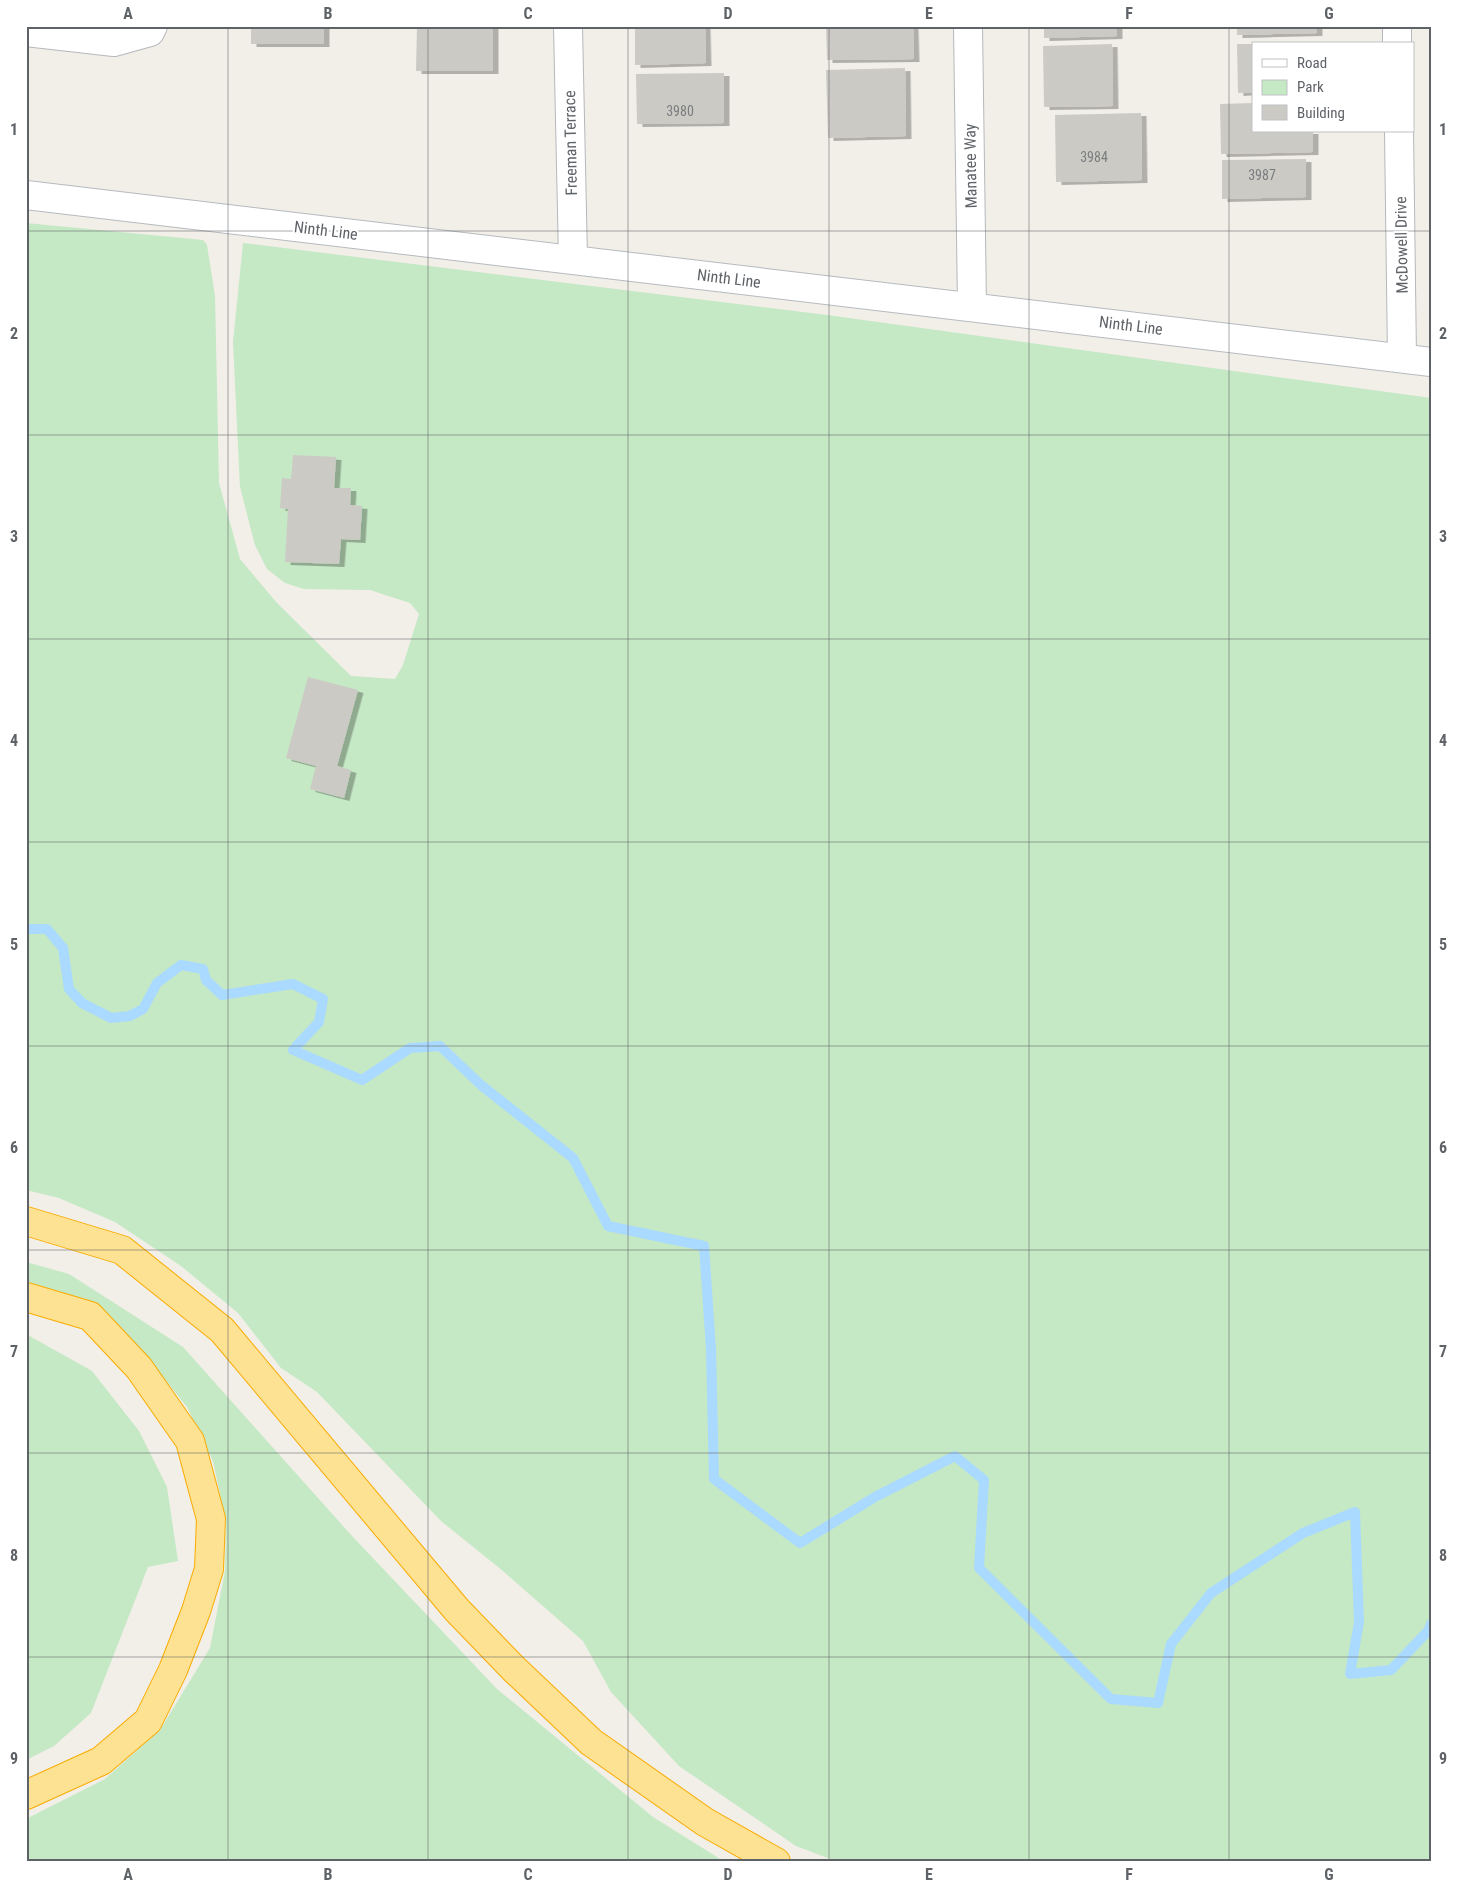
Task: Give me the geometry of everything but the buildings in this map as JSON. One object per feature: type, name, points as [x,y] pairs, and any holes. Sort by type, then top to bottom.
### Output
[{"type":"highway","points":[[26,1221],[122,1250],[222,1330],[457,1610],[514,1669],[591,1742],[705,1822],[776,1862]]},
{"type":"highway","points":[[26,1297],[90,1316],[139,1368],[190,1441],[211,1519],[209,1569],[196,1611],[173,1670],[148,1721],[101,1761],[26,1795]]},
{"type":"main road","points":[[26,32],[114,42],[150,32],[153,26]]},
{"type":"main road","name":"Freeman Terrace","points":[[568,26],[573,259]]},
{"type":"main road","name":"Manatee Way","points":[[968,26],[972,306]]},
{"type":"main road","points":[[1397,26],[1397,42]]},
{"type":"main road","name":"McDowell Drive","points":[[1399,132],[1402,358]]},
{"type":"main road","name":"Ninth Line","points":[[26,195],[1431,362]]},
{"type":"green space","points":[[26,223],[203,240],[207,245],[215,296],[219,483],[240,559],[277,603],[351,676],[395,679],[403,665],[419,614],[410,603],[370,590],[304,589],[285,583],[267,569],[255,545],[240,487],[233,342],[243,243],[827,315],[1431,398],[1431,1862],[838,1862],[796,1846],[679,1766],[611,1692],[583,1641],[503,1571],[441,1521],[317,1392],[281,1368],[238,1313],[181,1266],[115,1222],[59,1198],[26,1190]]},
{"type":"green space","points":[[26,1262],[69,1274],[183,1347],[352,1536],[497,1689],[653,1817],[725,1862],[26,1861],[26,1819],[105,1779],[160,1730],[210,1648],[225,1571],[226,1523],[213,1461],[187,1407],[142,1351],[83,1308],[26,1286]]},
{"type":"green space","points":[[26,1334],[92,1371],[139,1431],[167,1487],[178,1561],[148,1567],[91,1713],[54,1746],[26,1760]]},
{"type":"waterway","points":[[26,929],[47,929],[63,948],[69,989],[82,1003],[111,1018],[130,1016],[143,1009],[157,983],[181,965],[203,969],[206,980],[222,995],[293,984],[323,999],[319,1022],[293,1050],[362,1080],[410,1048],[440,1046],[481,1085],[573,1158],[608,1226],[704,1246],[711,1349],[714,1479],[800,1543],[875,1497],[955,1456],[984,1480],[979,1568],[1111,1699],[1158,1703],[1171,1644],[1211,1593],[1303,1533],[1355,1512],[1359,1622],[1350,1674],[1391,1670],[1428,1631],[1431,1624]]}]
